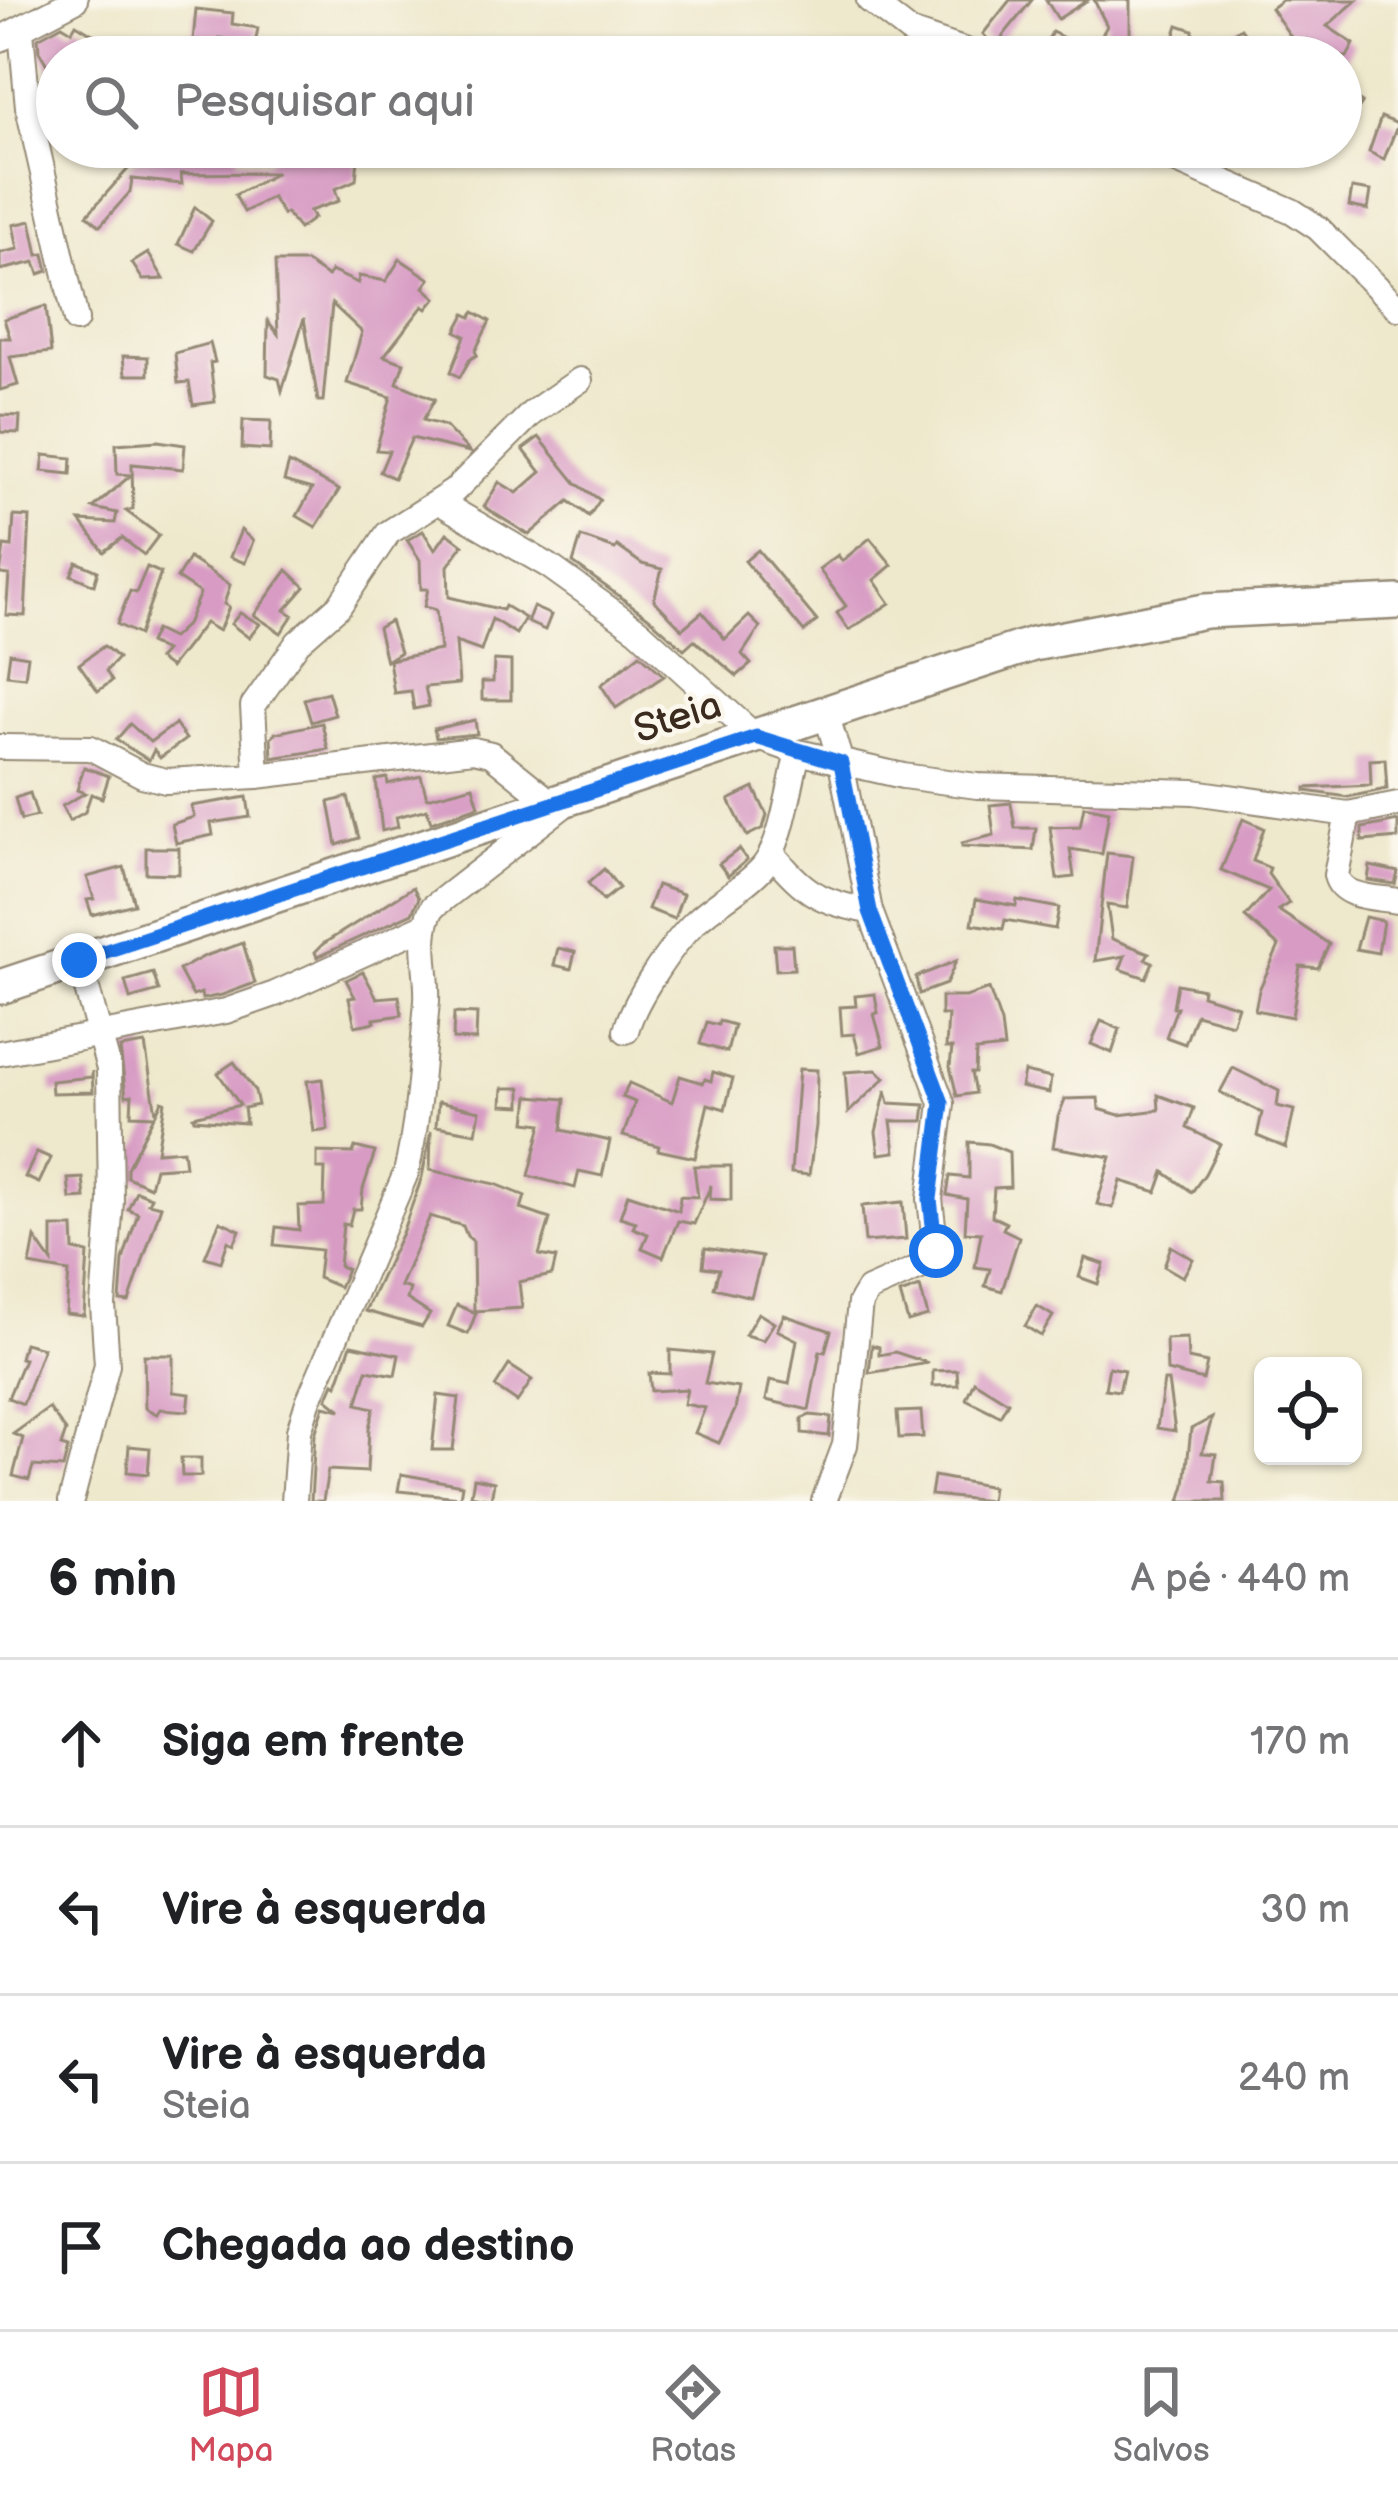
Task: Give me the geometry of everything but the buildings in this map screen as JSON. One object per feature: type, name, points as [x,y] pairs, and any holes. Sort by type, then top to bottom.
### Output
[{"type":"main road","name":"Steia","points":[[0,987],[1033,644],[1205,611],[1398,602]]},
{"type":"street","points":[[36,142],[10,35],[75,0]]},
{"type":"street","points":[[869,0],[922,36]]},
{"type":"street","points":[[42,168],[76,320]]},
{"type":"street","points":[[1192,168],[1318,228],[1398,308]]},
{"type":"street","points":[[257,776],[251,721],[258,695],[298,643],[338,606],[388,533],[439,502],[532,413],[580,380]]},
{"type":"street","points":[[439,502],[549,566],[638,630],[756,737],[798,752],[976,786],[1194,792],[1348,814],[1398,804]]},
{"type":"street","points":[[824,1501],[845,1445],[860,1303],[868,1291],[934,1261],[930,1199],[942,1103],[870,911],[841,763],[826,713]]},
{"type":"street","points":[[0,747],[92,748],[142,775],[166,781],[257,776],[472,750],[490,754],[564,800],[433,908],[424,926],[428,994],[406,1173],[308,1402],[299,1431],[294,1501]]},
{"type":"street","points":[[626,1031],[630,1014],[688,930],[762,868],[772,853],[798,752]]},
{"type":"street","points":[[1348,814],[1338,885],[1345,891],[1398,901]]},
{"type":"street","points":[[772,853],[806,890],[830,904],[870,911]]},
{"type":"street","points":[[0,1053],[194,1018],[258,1000],[424,926]]},
{"type":"street","points":[[70,1501],[107,1365],[103,1305],[111,1201],[109,1069],[79,960]]},
{"type":"route","points":[[79,960],[756,737],[841,763],[870,911],[942,1103],[930,1199],[936,1251]]}]
